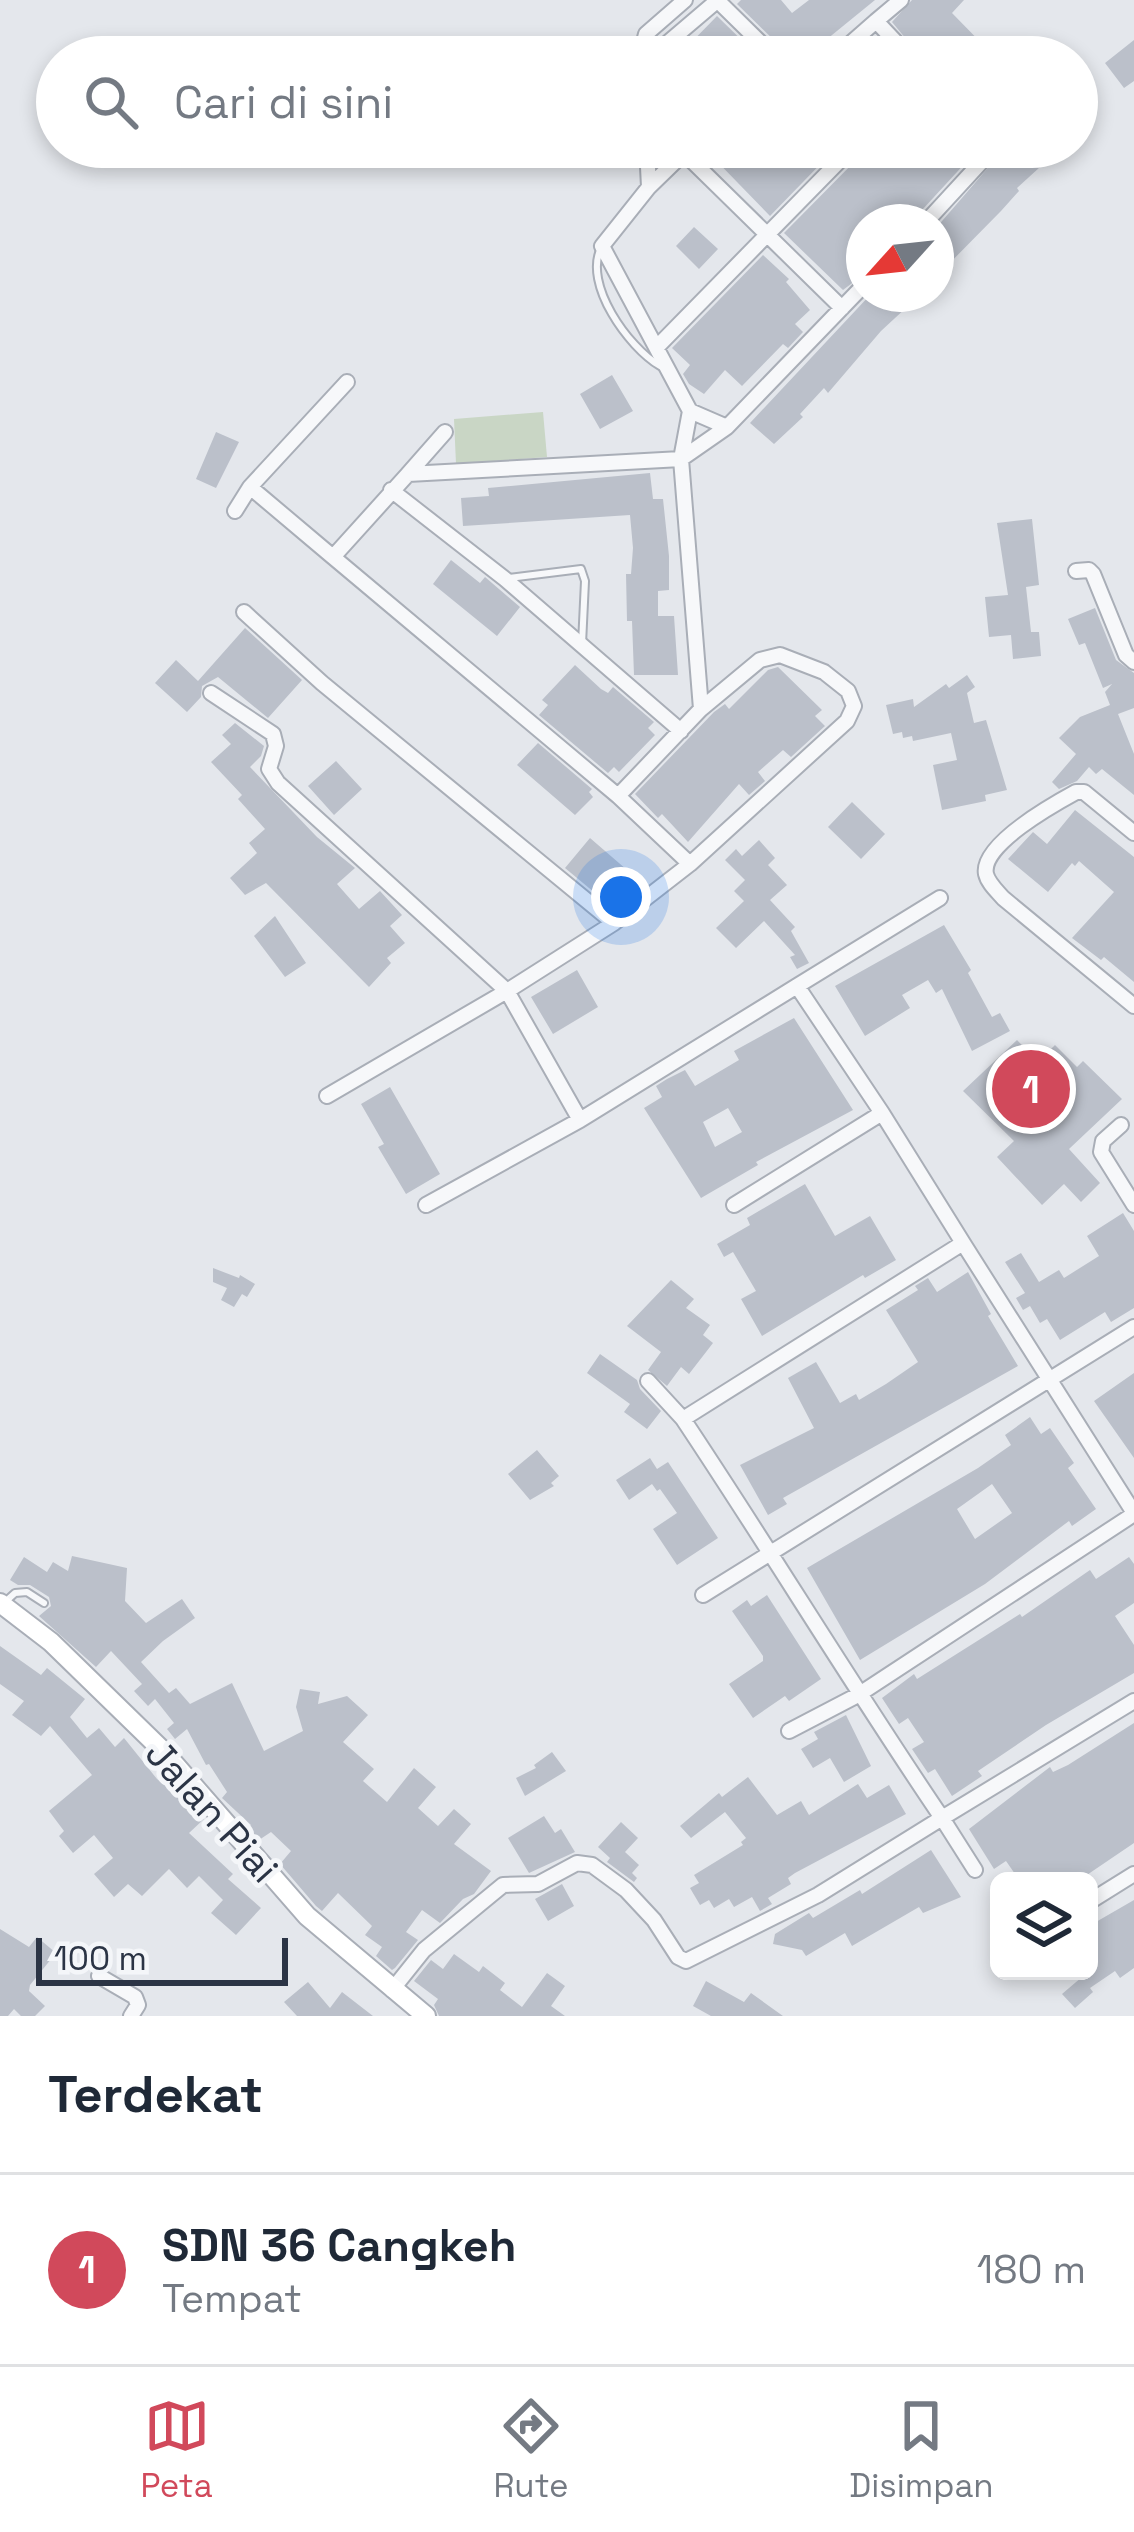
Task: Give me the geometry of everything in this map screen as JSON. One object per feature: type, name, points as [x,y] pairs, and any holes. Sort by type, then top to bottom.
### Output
[{"type":"street","points":[[645,36],[685,0]]},
{"type":"street","points":[[675,36],[717,0],[754,36]]},
{"type":"street","points":[[859,36],[901,0]]},
{"type":"street","points":[[876,21],[890,36]]},
{"type":"street","points":[[648,168],[649,187]]},
{"type":"street","points":[[666,168],[602,246],[690,411],[727,427]]},
{"type":"street","points":[[700,168],[842,308]]},
{"type":"street","points":[[657,347],[832,168]]},
{"type":"street","points":[[943,204],[976,168]]},
{"type":"street","points":[[407,474],[681,459],[727,427],[846,304]]},
{"type":"street","points":[[235,512],[250,487],[347,382]]},
{"type":"street","points":[[690,411],[681,459],[701,709]]},
{"type":"street","points":[[333,557],[445,432]]},
{"type":"street","points":[[250,487],[618,796],[691,864]]},
{"type":"street","points":[[391,490],[505,579],[681,731]]},
{"type":"street","points":[[1076,571],[1093,574],[1126,655],[1134,662]]},
{"type":"street","points":[[244,612],[322,683],[614,923]]},
{"type":"street","points":[[327,1096],[614,923],[691,864],[848,721],[854,706],[848,691],[824,672],[780,655],[760,660],[701,709],[618,796]]},
{"type":"street","points":[[212,693],[273,734],[276,746],[268,769],[278,783],[507,991],[580,1120]]},
{"type":"street","points":[[1134,833],[1093,798],[1076,792],[1018,829],[989,856],[985,869],[1003,898],[1134,1006]]},
{"type":"street","points":[[426,1205],[580,1120],[940,898]]},
{"type":"street","points":[[789,1731],[858,1695],[1134,1514],[882,1112],[797,986]]},
{"type":"street","points":[[734,1205],[882,1112]]},
{"type":"street","points":[[1121,1125],[1102,1141],[1101,1152],[1134,1205]]},
{"type":"street","points":[[683,1419],[963,1244]]},
{"type":"street","points":[[703,1595],[1134,1327]]},
{"type":"street","points":[[648,1381],[683,1419],[975,1870]]},
{"type":"street","name":"Jalan Piai","points":[[1,1604],[51,1642],[164,1752],[307,1916],[426,2016]]},
{"type":"street","points":[[392,1990],[441,1934],[506,1882],[538,1884],[578,1863],[592,1865],[626,1890],[686,1961],[818,1895],[1134,1701]]},
{"type":"street","points":[[1098,1896],[1134,1874]]},
{"type":"street","points":[[98,1976],[135,1997],[138,2005],[131,2016]]},
{"type":"lane","points":[[602,246],[595,273],[613,311],[637,351],[668,370]]},
{"type":"lane","points":[[505,579],[580,568],[585,581],[581,644]]},
{"type":"lane","points":[[1,1604],[15,1593],[27,1592],[44,1603]]},
{"type":"green space","points":[[543,412],[547,457],[456,464],[454,419]]},
{"type":"building","points":[[741,0],[781,0],[792,13],[809,0],[875,0],[831,36],[770,36],[737,4]]},
{"type":"building","points":[[912,0],[964,0],[952,13],[974,36],[904,36],[892,22]]},
{"type":"building","points":[[717,16],[737,36],[697,36]]},
{"type":"building","points":[[1134,40],[1134,81],[1124,88],[1105,63]]},
{"type":"building","points":[[723,168],[817,168],[770,216]]},
{"type":"building","points":[[848,168],[961,168],[928,204],[846,204],[843,290],[784,233]]},
{"type":"building","points":[[988,168],[1039,168],[954,259],[954,207]]},
{"type":"building","points":[[694,227],[718,249],[699,269],[676,246]]},
{"type":"building","points":[[763,255],[789,279],[786,282],[810,310],[795,324],[803,332],[788,348],[783,344],[742,386],[725,370],[704,394],[689,384],[683,374],[690,365],[672,348]]},
{"type":"building","points":[[854,312],[902,312],[774,444],[750,423]]},
{"type":"building","points":[[612,375],[633,411],[600,429],[580,394]]},
{"type":"building","points":[[216,432],[239,442],[216,488],[196,479]]},
{"type":"building","points":[[650,473],[653,499],[663,499],[669,556],[669,590],[658,591],[658,616],[674,616],[678,675],[634,675],[632,621],[627,621],[626,574],[631,574],[633,548],[630,515],[463,526],[461,498],[489,496],[488,488]]},
{"type":"building","points":[[1032,519],[1039,585],[1026,587],[1031,632],[1039,632],[1041,656],[1013,659],[1011,635],[989,637],[985,597],[1008,595],[997,523]]},
{"type":"building","points":[[451,560],[480,583],[485,577],[520,607],[497,636],[433,584]]},
{"type":"building","points":[[1095,608],[1116,660],[1134,673],[1134,708],[1118,714],[1134,754],[1134,795],[1102,769],[1096,774],[1089,767],[1077,781],[1059,789],[1052,782],[1076,754],[1059,738],[1080,717],[1110,705],[1105,692],[1112,684],[1103,688],[1085,643],[1079,645],[1068,619]]},
{"type":"building","points":[[245,628],[302,680],[268,718],[218,677],[202,686],[201,697],[187,712],[155,683],[176,660],[198,681]]},
{"type":"building","points":[[575,665],[601,689],[608,693],[613,687],[654,722],[648,728],[655,735],[619,772],[614,767],[608,773],[539,715],[548,705],[542,700]]},
{"type":"building","points":[[778,667],[822,710],[815,716],[825,726],[791,757],[783,750],[758,772],[765,781],[749,795],[739,784],[688,842],[635,794],[714,712],[725,704],[729,709],[768,670]]},
{"type":"building","points":[[967,675],[975,687],[967,693],[974,723],[986,720],[1007,790],[985,795],[986,801],[942,810],[933,765],[957,760],[951,733],[913,741],[912,736],[903,738],[902,732],[893,734],[886,705],[913,699],[914,707]]},
{"type":"building","points":[[235,723],[264,746],[250,767],[317,837],[355,868],[337,884],[359,909],[380,891],[402,915],[390,926],[405,943],[387,958],[391,963],[369,987],[266,883],[245,895],[230,878],[257,853],[249,843],[265,829],[211,762],[231,744],[222,735]]},
{"type":"building","points":[[538,743],[592,789],[593,797],[575,815],[517,765]]},
{"type":"building","points":[[336,761],[362,789],[334,815],[308,786]]},
{"type":"building","points":[[852,802],[885,834],[861,859],[828,827]]},
{"type":"building","points":[[1075,810],[1134,857],[1134,982],[1072,938],[1114,892],[1079,861],[1048,892],[1008,859],[1033,832],[1047,844]]},
{"type":"building","points":[[590,838],[641,882],[627,898],[618,891],[607,903],[565,868]]},
{"type":"building","points":[[759,840],[775,858],[768,865],[787,885],[770,900],[795,927],[791,931],[809,963],[797,969],[790,957],[795,955],[764,921],[736,948],[716,928],[744,901],[734,891],[745,880],[725,860],[736,849],[742,856]]},
{"type":"building","points":[[275,916],[306,963],[285,977],[254,936]]},
{"type":"building","points":[[944,925],[992,1017],[1000,1013],[1010,1031],[972,1051],[942,989],[936,993],[928,980],[902,995],[910,1008],[865,1036],[835,986]]},
{"type":"building","points":[[577,970],[598,1007],[553,1034],[531,997]]},
{"type":"building","points":[[794,1018],[853,1110],[701,1198],[644,1108],[662,1097],[656,1086],[667,1079],[685,1070],[695,1086],[739,1060],[734,1051]],"holes":[[[728,1108],[742,1132],[715,1147],[703,1122]]]},
{"type":"building","points":[[1017,1040],[1038,1062],[1055,1045],[1077,1067],[1083,1061],[1122,1099],[1069,1149],[1100,1183],[1081,1202],[1064,1184],[1042,1205],[997,1157],[1014,1141],[963,1091]]},
{"type":"building","points":[[390,1087],[440,1174],[406,1194],[378,1147],[384,1144],[361,1104]]},
{"type":"building","points":[[805,1184],[835,1236],[870,1216],[896,1260],[762,1336],[741,1299],[756,1291],[733,1252],[724,1257],[717,1244],[750,1225],[747,1218]]},
{"type":"building","points":[[1123,1213],[1134,1231],[1134,1308],[1111,1322],[1105,1312],[1060,1340],[1047,1319],[1040,1323],[1030,1306],[1023,1310],[1016,1298],[1025,1293],[1005,1262],[1021,1253],[1039,1282],[1059,1270],[1064,1278],[1099,1256],[1087,1236]]},
{"type":"building","points":[[213,1268],[255,1284],[234,1307],[221,1300],[227,1288],[213,1282]]},
{"type":"building","points":[[968,1272],[1018,1366],[783,1498],[787,1504],[768,1515],[740,1465],[814,1428],[788,1378],[816,1362],[840,1403],[856,1394],[859,1400],[918,1362],[886,1310],[928,1278],[937,1292]]},
{"type":"building","points":[[671,1280],[694,1299],[686,1308],[710,1325],[703,1335],[713,1343],[689,1374],[681,1367],[667,1386],[648,1370],[661,1352],[627,1326]]},
{"type":"building","points":[[600,1354],[637,1380],[661,1411],[647,1429],[624,1412],[630,1404],[587,1373]]},
{"type":"building","points":[[1134,1373],[1134,1458],[1094,1401]]},
{"type":"building","points":[[1030,1417],[1041,1434],[1050,1428],[1074,1463],[1068,1468],[1096,1509],[1072,1526],[1069,1521],[985,1584],[860,1660],[807,1568],[978,1468],[1011,1445],[1005,1435]],"holes":[[[992,1484],[1012,1513],[975,1539],[957,1509]]]},
{"type":"building","points":[[537,1450],[559,1476],[551,1483],[554,1486],[530,1500],[508,1474]]},
{"type":"building","points":[[650,1458],[657,1469],[668,1462],[718,1538],[677,1565],[653,1529],[677,1513],[660,1489],[652,1484],[629,1500],[616,1480]]},
{"type":"building","points":[[72,1556],[127,1568],[125,1601],[146,1623],[182,1599],[195,1618],[141,1662],[169,1693],[176,1688],[190,1704],[232,1683],[264,1751],[303,1731],[296,1707],[300,1689],[320,1692],[318,1704],[347,1696],[368,1715],[343,1742],[374,1769],[363,1781],[387,1802],[414,1768],[436,1787],[418,1808],[438,1826],[454,1809],[471,1824],[454,1844],[491,1871],[474,1894],[440,1923],[422,1910],[406,1932],[418,1940],[392,1970],[376,1956],[382,1947],[365,1935],[372,1926],[338,1893],[322,1911],[316,1906],[280,1864],[291,1851],[271,1832],[259,1840],[248,1828],[251,1825],[222,1798],[227,1792],[187,1729],[175,1739],[167,1729],[174,1723],[155,1699],[148,1706],[134,1691],[142,1684],[111,1651],[96,1667],[39,1616],[51,1606],[49,1597],[10,1580],[24,1557],[47,1572],[53,1562],[68,1571]]},
{"type":"building","points":[[1129,1557],[1134,1564],[1134,1603],[1115,1616],[1134,1645],[1134,1673],[1046,1725],[978,1771],[982,1776],[952,1796],[935,1769],[928,1773],[912,1749],[924,1742],[908,1718],[899,1724],[882,1698],[914,1674],[917,1679],[1020,1614],[1022,1617],[1090,1570],[1096,1579]]},
{"type":"building","points":[[767,1595],[821,1679],[753,1718],[729,1684],[763,1661],[763,1656],[732,1611],[747,1600],[751,1606]]},
{"type":"building","points":[[0,1646],[41,1675],[47,1668],[85,1699],[70,1717],[87,1738],[99,1728],[115,1747],[124,1738],[157,1779],[178,1796],[180,1793],[204,1819],[189,1833],[233,1874],[228,1879],[261,1908],[236,1935],[211,1913],[223,1900],[199,1876],[187,1888],[169,1869],[142,1896],[128,1884],[114,1897],[94,1874],[113,1858],[94,1835],[73,1853],[59,1836],[64,1831],[49,1811],[92,1775],[50,1726],[41,1736],[12,1715],[24,1701],[0,1684]]},
{"type":"building","points":[[846,1715],[871,1766],[844,1782],[830,1758],[813,1768],[801,1749],[818,1739],[814,1732]]},
{"type":"building","points":[[1134,1723],[1134,1843],[1091,1872],[1014,1872],[1006,1861],[994,1869],[969,1829],[1050,1767],[1053,1772]]},
{"type":"building","points":[[552,1752],[566,1771],[525,1796],[516,1778],[536,1768]]},
{"type":"building","points":[[748,1777],[777,1815],[801,1801],[809,1815],[858,1784],[867,1798],[889,1785],[906,1814],[795,1873],[788,1878],[791,1884],[768,1898],[772,1904],[760,1911],[752,1897],[734,1907],[729,1899],[714,1908],[709,1900],[700,1905],[690,1888],[699,1883],[694,1875],[743,1845],[746,1838],[725,1812],[691,1838],[680,1826],[719,1793],[722,1797]]},
{"type":"building","points":[[544,1816],[555,1833],[561,1829],[575,1852],[529,1873],[508,1838]]},
{"type":"building","points":[[621,1822],[638,1838],[625,1852],[639,1865],[632,1873],[637,1878],[634,1882],[607,1862],[610,1858],[598,1847]]},
{"type":"building","points":[[931,1850],[961,1897],[923,1913],[919,1907],[852,1946],[845,1933],[806,1956],[802,1950],[773,1944],[775,1934],[809,1913],[813,1918],[860,1890],[862,1894]]},
{"type":"building","points":[[562,1884],[574,1906],[548,1921],[535,1899]]},
{"type":"building","points":[[1134,1900],[1134,1968],[1120,1978],[1115,1971],[1090,1988],[1093,1992],[1075,2008],[1062,1994],[1078,1980],[1098,1980],[1098,1921]]},
{"type":"building","points":[[0,1929],[29,1947],[37,1937],[56,1953],[30,1985],[29,1991],[45,2006],[35,2016],[21,2016],[14,2009],[0,2016]]},
{"type":"building","points":[[454,1954],[479,1972],[483,1966],[505,1983],[500,1990],[522,2007],[547,1973],[565,1986],[551,2006],[565,2016],[439,2016],[434,2005],[438,1999],[414,1981],[431,1960],[443,1969]]},
{"type":"building","points":[[706,1981],[744,2002],[751,1993],[783,2016],[711,2016],[693,2006]]},
{"type":"building","points":[[308,1982],[330,2008],[342,1992],[373,2016],[297,2016],[284,2002]]},
{"type":"place","name":"SDN 36 Cangkeh","points":[[1031,1089]]}]
